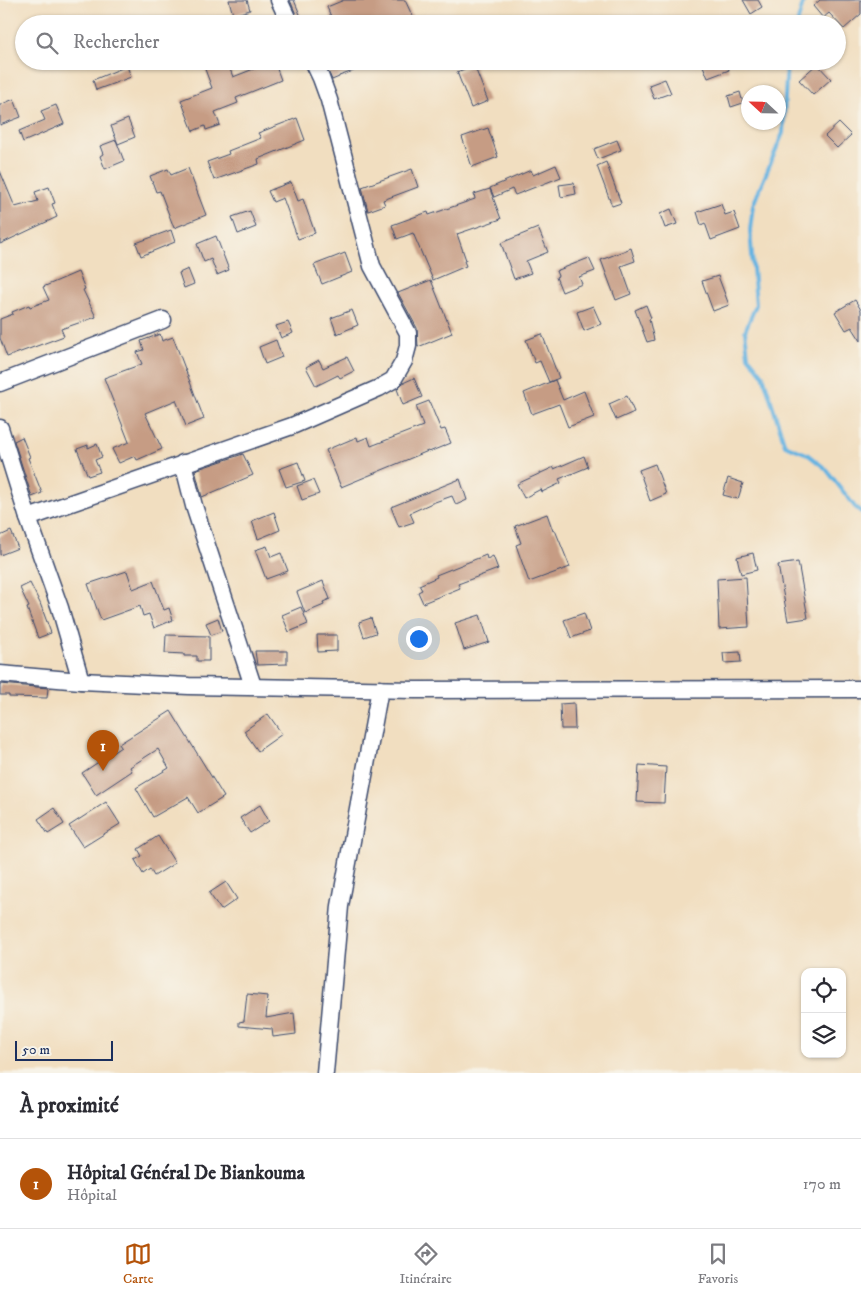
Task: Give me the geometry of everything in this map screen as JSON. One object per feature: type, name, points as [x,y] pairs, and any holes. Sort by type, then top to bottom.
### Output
[{"type":"street","points":[[279,0],[286,15]]},
{"type":"street","points":[[28,518],[292,426],[393,380],[404,360],[408,346],[408,333],[372,266],[331,109],[317,70]]},
{"type":"street","points":[[0,383],[163,320]]},
{"type":"street","points":[[0,428],[28,518],[60,608],[81,681]]},
{"type":"street","points":[[184,463],[194,506],[253,686]]},
{"type":"street","points":[[0,674],[81,681],[189,686],[380,689],[861,689]]},
{"type":"street","points":[[324,1073],[340,906],[380,689]]},
{"type":"building","points":[[229,0],[247,0],[250,10],[233,15]]},
{"type":"building","points":[[290,0],[294,0],[300,15],[296,15]]},
{"type":"building","points":[[344,0],[405,0],[412,15],[330,15],[327,7]]},
{"type":"building","points":[[743,0],[758,0],[762,7],[751,14]]},
{"type":"building","points":[[820,0],[861,0],[861,14],[846,27],[846,15],[831,15],[829,13],[820,15],[813,6]]},
{"type":"building","points":[[117,70],[128,70],[131,77],[96,90],[93,80]]},
{"type":"building","points":[[205,70],[230,70],[233,77],[251,70],[277,70],[281,80],[236,98],[238,103],[215,112],[220,125],[206,130],[205,126],[193,131],[181,100],[212,88]]},
{"type":"building","points":[[328,70],[356,70],[339,76],[332,80]]},
{"type":"building","points":[[476,70],[488,101],[471,108],[457,72]]},
{"type":"building","points":[[705,70],[729,70],[708,78]]},
{"type":"building","points":[[810,70],[823,70],[831,79],[813,95],[799,80]]},
{"type":"building","points":[[665,79],[671,93],[654,99],[649,85]]},
{"type":"building","points":[[740,92],[741,104],[731,107],[728,96]]},
{"type":"building","points":[[14,99],[21,117],[0,125],[0,105]]},
{"type":"building","points":[[56,105],[64,124],[23,142],[19,131],[45,120],[41,111]]},
{"type":"building","points":[[297,118],[305,140],[258,159],[259,164],[214,180],[207,162],[229,154],[228,151],[261,138],[258,133]]},
{"type":"building","points":[[128,119],[135,137],[118,144],[111,126]]},
{"type":"building","points":[[839,123],[851,135],[837,148],[825,136]]},
{"type":"building","points":[[488,128],[498,157],[472,167],[462,137]]},
{"type":"building","points":[[116,140],[124,161],[105,169],[100,156],[103,154],[100,146]]},
{"type":"building","points":[[617,140],[621,150],[598,159],[594,149]]},
{"type":"building","points":[[606,162],[621,203],[612,206],[597,166]]},
{"type":"building","points":[[556,165],[561,177],[515,195],[512,189],[494,197],[490,188],[531,170],[533,175]]},
{"type":"building","points":[[188,168],[206,215],[174,228],[160,191],[156,192],[150,176],[168,169],[171,175]]},
{"type":"building","points":[[412,169],[418,187],[383,200],[385,205],[368,211],[362,187]]},
{"type":"building","points":[[0,171],[15,207],[38,201],[35,192],[49,187],[55,203],[52,204],[57,217],[0,244]]},
{"type":"building","points":[[291,182],[298,201],[303,199],[315,233],[298,239],[283,198],[273,202],[268,191]]},
{"type":"building","points":[[574,183],[576,194],[561,197],[559,185]]},
{"type":"building","points":[[490,189],[501,219],[457,234],[466,260],[464,261],[466,266],[433,280],[413,233],[397,239],[392,225],[428,212],[429,215],[475,199],[474,194]]},
{"type":"building","points":[[721,204],[725,215],[734,212],[740,229],[711,240],[705,223],[701,225],[697,212]]},
{"type":"building","points":[[671,209],[677,224],[665,228],[660,214]]},
{"type":"building","points":[[250,211],[256,227],[238,234],[232,217]]},
{"type":"building","points":[[538,228],[548,252],[526,261],[531,273],[514,279],[501,243]]},
{"type":"building","points":[[171,230],[175,242],[141,256],[136,243]]},
{"type":"building","points":[[216,236],[229,270],[217,275],[211,259],[204,262],[197,244]]},
{"type":"building","points":[[631,248],[635,261],[621,266],[631,294],[616,300],[601,260]]},
{"type":"building","points":[[345,253],[352,272],[322,284],[314,265]]},
{"type":"building","points":[[589,258],[595,271],[579,277],[582,284],[562,292],[556,277],[558,276],[556,271]]},
{"type":"building","points":[[188,269],[194,284],[184,288],[179,273]]},
{"type":"building","points":[[78,272],[85,289],[83,290],[96,317],[61,329],[64,336],[7,357],[0,338],[0,319],[29,305],[30,307],[49,300],[43,287]]},
{"type":"building","points":[[718,276],[729,305],[713,311],[702,281]]},
{"type":"building","points":[[431,280],[452,333],[418,347],[417,328],[398,293]]},
{"type":"building","points":[[855,300],[861,310],[861,341],[852,327],[846,330],[835,312]]},
{"type":"building","points":[[646,305],[651,318],[649,319],[654,340],[647,342],[635,310]]},
{"type":"building","points":[[593,306],[601,324],[584,331],[577,312]]},
{"type":"building","points":[[352,310],[358,325],[337,334],[331,318]]},
{"type":"building","points":[[288,322],[293,333],[281,338],[276,326]]},
{"type":"building","points":[[160,334],[162,341],[173,337],[204,419],[186,426],[176,400],[145,413],[162,449],[137,460],[135,456],[119,463],[112,449],[129,442],[104,378],[142,364],[137,352],[144,350],[141,341]]},
{"type":"building","points":[[542,334],[559,378],[549,382],[540,361],[535,363],[526,340]]},
{"type":"building","points":[[276,340],[282,357],[265,364],[259,347]]},
{"type":"building","points":[[347,357],[354,371],[340,378],[338,375],[316,386],[306,367],[319,360],[323,368]]},
{"type":"building","points":[[414,378],[422,397],[403,405],[397,389],[403,383]]},
{"type":"building","points":[[555,380],[563,400],[584,391],[594,417],[568,427],[559,404],[532,414],[524,393]]},
{"type":"building","points":[[627,396],[634,412],[616,420],[609,404]]},
{"type":"building","points":[[429,401],[441,430],[445,429],[451,443],[341,487],[326,450],[357,437],[358,441],[368,437],[371,446],[423,426],[416,406]]},
{"type":"building","points":[[22,437],[42,493],[32,497],[14,441]]},
{"type":"building","points":[[97,444],[102,457],[95,460],[100,472],[88,476],[77,449],[88,445],[88,448]]},
{"type":"building","points":[[243,454],[253,475],[202,497],[195,470]]},
{"type":"building","points":[[584,456],[588,467],[559,479],[561,483],[542,492],[541,489],[524,498],[517,484]]},
{"type":"building","points":[[298,462],[305,481],[286,487],[279,469]]},
{"type":"building","points":[[655,464],[666,494],[650,501],[639,470]]},
{"type":"building","points":[[728,478],[743,483],[738,499],[723,495]]},
{"type":"building","points":[[460,479],[467,500],[456,505],[452,496],[432,503],[410,513],[414,522],[399,527],[391,507]]},
{"type":"building","points":[[313,480],[319,494],[302,500],[297,486]]},
{"type":"building","points":[[274,512],[280,530],[258,539],[252,521]]},
{"type":"building","points":[[547,514],[570,567],[529,582],[516,545],[521,543],[515,526]]},
{"type":"building","points":[[11,531],[18,548],[0,555],[0,536]]},
{"type":"building","points":[[267,546],[271,557],[281,553],[288,571],[266,579],[255,550]]},
{"type":"building","points":[[753,553],[757,570],[741,574],[737,557]]},
{"type":"building","points":[[486,555],[487,559],[493,556],[498,569],[458,584],[460,588],[423,603],[418,592],[422,590],[419,585],[437,577],[436,575]]},
{"type":"building","points":[[798,562],[808,618],[788,621],[778,565]]},
{"type":"building","points":[[127,571],[133,589],[153,581],[164,610],[169,608],[173,620],[154,628],[149,614],[143,616],[140,606],[101,620],[88,584]]},
{"type":"building","points":[[746,577],[749,627],[719,629],[717,579]]},
{"type":"building","points":[[323,581],[330,599],[323,602],[324,605],[305,613],[297,592]]},
{"type":"building","points":[[30,583],[51,633],[38,638],[27,608],[29,607],[20,588]]},
{"type":"building","points":[[301,607],[308,624],[289,632],[282,615]]},
{"type":"building","points":[[584,613],[590,631],[571,638],[564,620]]},
{"type":"building","points":[[480,615],[489,642],[464,650],[455,623]]},
{"type":"building","points":[[218,618],[222,631],[211,635],[206,623]]},
{"type":"building","points":[[371,618],[376,633],[364,637],[359,622]]},
{"type":"building","points":[[166,635],[209,636],[209,661],[197,661],[197,656],[165,653]]},
{"type":"building","points":[[317,635],[337,635],[337,651],[318,652]]},
{"type":"building","points":[[255,651],[287,651],[287,664],[257,665]]},
{"type":"building","points":[[740,652],[741,662],[724,663],[723,653]]},
{"type":"building","points":[[0,684],[48,688],[47,698],[0,695]]},
{"type":"building","points":[[574,703],[575,729],[561,729],[560,704]]},
{"type":"building","points":[[171,711],[224,797],[198,813],[188,797],[153,817],[136,788],[169,768],[158,749],[130,767],[132,771],[96,795],[82,773],[121,747],[119,744]]},
{"type":"building","points":[[268,714],[282,734],[258,751],[244,731]]},
{"type":"building","points":[[639,765],[666,767],[664,803],[637,802]]},
{"type":"building","points":[[106,802],[120,824],[83,847],[69,826]]},
{"type":"building","points":[[260,805],[269,821],[250,833],[240,818]]},
{"type":"building","points":[[54,808],[64,824],[48,834],[38,819]]},
{"type":"building","points":[[158,836],[175,863],[154,876],[150,869],[143,874],[135,860],[142,856],[138,849]]},
{"type":"building","points":[[226,882],[237,899],[221,910],[209,893]]},
{"type":"building","points":[[247,994],[268,996],[266,1018],[294,1013],[296,1034],[273,1037],[272,1029],[239,1026],[239,1022],[244,1021]]},
{"type":"waterway","points":[[800,15],[804,0]]},
{"type":"waterway","points":[[786,70],[783,133],[753,205],[750,230],[756,305],[745,331],[748,356],[763,375],[785,445],[807,454],[826,469],[861,512]]},
{"type":"place","name":"Hôpital Général De Biankouma","points":[[103,771]]}]
